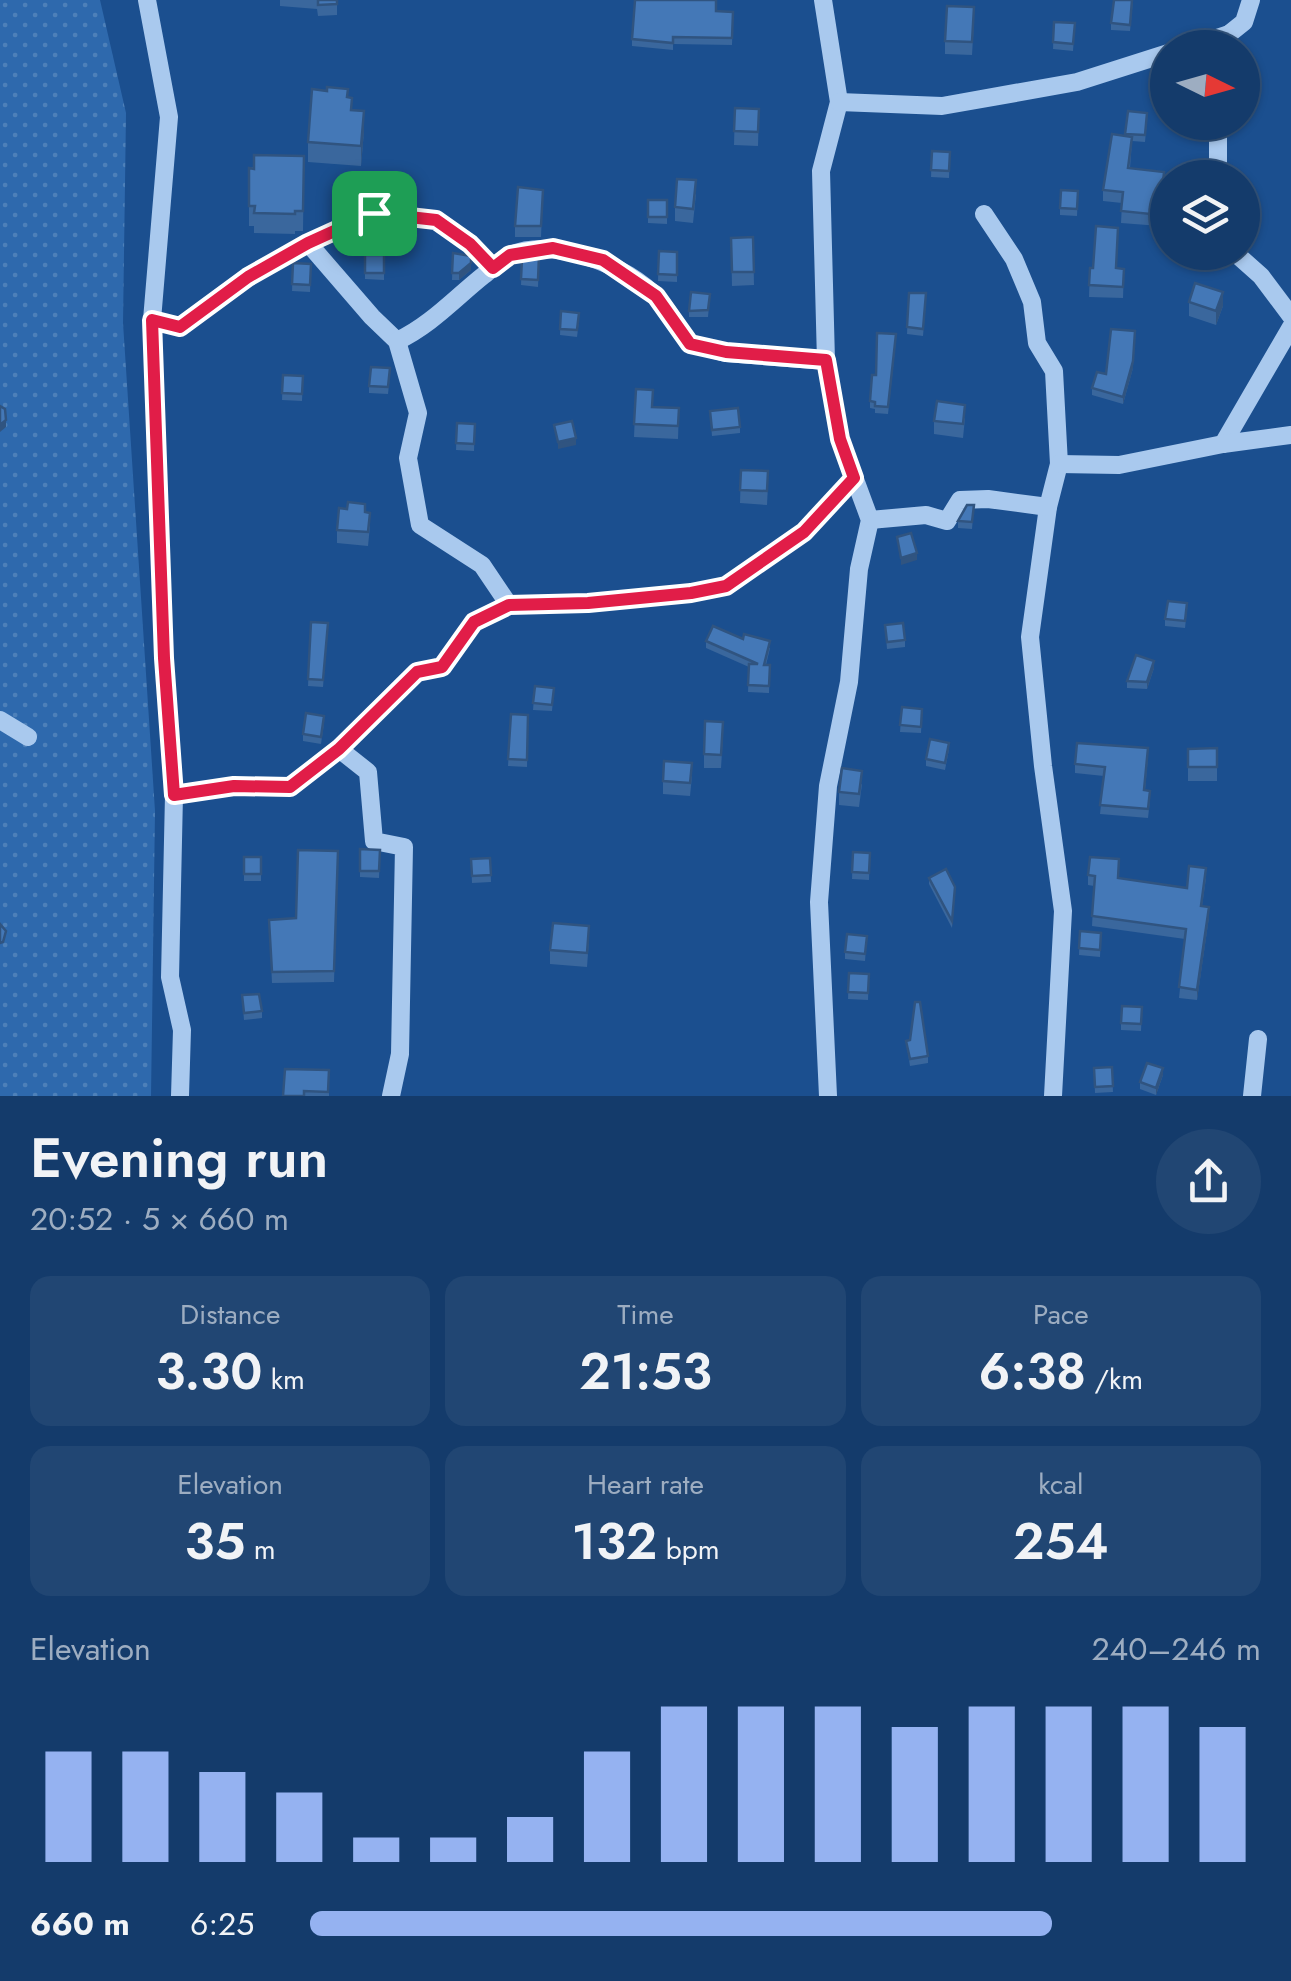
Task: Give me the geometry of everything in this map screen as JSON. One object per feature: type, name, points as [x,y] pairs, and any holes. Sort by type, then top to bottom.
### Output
[{"type":"street","points":[[822,0],[840,102],[821,171],[826,360],[840,439],[870,520],[859,570],[849,682],[828,786],[819,902],[828,1096]]},
{"type":"street","points":[[1237,30],[1244,22],[1251,0]]},
{"type":"street","points":[[150,3],[169,117],[152,320],[164,658],[174,795],[170,976],[182,1030],[180,1096]]},
{"type":"street","points":[[840,102],[942,106],[1077,82],[1150,59]]},
{"type":"street","points":[[152,320],[180,327],[248,277],[308,243],[374,213],[436,220],[470,244],[493,268]]},
{"type":"street","points":[[984,214],[1014,260],[1032,302],[1037,344],[1054,371],[1059,464],[1048,507],[1030,637],[1042,766],[1063,912],[1053,1096]]},
{"type":"street","points":[[308,243],[397,341],[418,413],[408,458],[420,525],[482,565],[509,605]]},
{"type":"street","points":[[397,341],[430,322],[510,255],[553,248],[603,260],[656,296],[690,344],[726,352],[826,360]]},
{"type":"street","points":[[1254,270],[1291,316]]},
{"type":"street","points":[[1223,444],[1291,327]]},
{"type":"street","points":[[1059,464],[1119,465],[1291,435]]},
{"type":"street","points":[[174,795],[234,786],[290,787],[339,749],[417,672],[442,667],[474,622],[509,605],[588,603],[726,586],[804,532],[854,478]]},
{"type":"street","points":[[870,520],[926,515],[946,521],[960,500],[988,499],[1048,507]]},
{"type":"street","points":[[0,720],[28,737]]},
{"type":"street","points":[[339,749],[368,772],[374,841],[404,847],[400,1054],[391,1096]]},
{"type":"street","points":[[1252,1096],[1258,1039]]},
{"type":"shaded area","points":[[0,0],[100,0],[126,113],[123,323],[155,811],[151,1096],[0,1096]]},
{"type":"building","points":[[318,0],[337,0],[337,4],[318,5]]},
{"type":"building","points":[[635,0],[716,0],[716,11],[733,12],[732,38],[673,37],[673,43],[632,39]]},
{"type":"building","points":[[1114,0],[1132,0],[1130,25],[1111,23]]},
{"type":"building","points":[[947,6],[974,7],[972,42],[945,41]]},
{"type":"building","points":[[1054,22],[1075,23],[1073,44],[1053,42]]},
{"type":"building","points":[[327,87],[348,89],[351,110],[364,111],[361,146],[308,142],[312,89],[327,91]]},
{"type":"building","points":[[735,108],[759,109],[758,132],[734,131]]},
{"type":"building","points":[[1128,111],[1147,113],[1145,135],[1125,134]]},
{"type":"building","points":[[1112,134],[1132,137],[1128,168],[1150,170],[1150,214],[1121,211],[1123,192],[1103,190]]},
{"type":"building","points":[[932,151],[950,152],[949,171],[931,170]]},
{"type":"building","points":[[254,155],[304,156],[303,211],[254,213],[255,206],[249,206],[249,168],[254,169]]},
{"type":"building","points":[[677,179],[696,180],[693,209],[675,207]]},
{"type":"building","points":[[518,187],[543,190],[541,226],[515,226]]},
{"type":"building","points":[[1061,190],[1078,191],[1077,209],[1060,208]]},
{"type":"building","points":[[648,200],[667,200],[667,217],[648,217]]},
{"type":"building","points":[[1096,226],[1118,228],[1116,268],[1124,269],[1123,287],[1089,285]]},
{"type":"building","points":[[753,237],[754,272],[732,272],[731,238]]},
{"type":"building","points":[[659,251],[677,252],[677,275],[658,274]]},
{"type":"building","points":[[453,253],[471,256],[471,263],[459,273],[452,273]]},
{"type":"building","points":[[365,255],[384,255],[384,273],[365,273]]},
{"type":"building","points":[[539,255],[538,280],[521,279],[522,258]]},
{"type":"building","points":[[293,263],[311,264],[310,285],[292,284]]},
{"type":"building","points":[[1195,283],[1223,292],[1216,311],[1189,302]]},
{"type":"building","points":[[691,292],[710,294],[708,310],[689,311]]},
{"type":"building","points":[[909,293],[926,293],[923,329],[907,327]]},
{"type":"building","points":[[561,311],[579,313],[577,330],[560,329]]},
{"type":"building","points":[[1111,329],[1135,331],[1133,361],[1123,397],[1092,388],[1097,372],[1106,374]]},
{"type":"building","points":[[877,333],[896,334],[888,407],[875,406],[870,401],[872,375],[876,375]]},
{"type":"building","points":[[371,367],[390,368],[388,387],[369,386]]},
{"type":"building","points":[[283,375],[303,376],[302,394],[282,393]]},
{"type":"building","points":[[636,389],[653,390],[652,407],[679,408],[678,426],[634,424]]},
{"type":"building","points":[[937,401],[965,405],[963,424],[934,421]]},
{"type":"building","points":[[0,406],[5,409],[6,420],[0,425]]},
{"type":"building","points":[[738,408],[740,427],[712,430],[710,411]]},
{"type":"building","points":[[572,421],[576,438],[558,442],[554,425]]},
{"type":"building","points":[[457,423],[475,424],[474,444],[456,443]]},
{"type":"building","points":[[741,470],[768,471],[767,491],[740,490]]},
{"type":"building","points":[[348,502],[365,504],[365,512],[370,513],[368,532],[337,530],[339,508],[347,509]]},
{"type":"building","points":[[967,505],[974,505],[972,522],[958,521]]},
{"type":"building","points":[[911,533],[917,553],[901,558],[897,537]]},
{"type":"building","points":[[1168,601],[1187,603],[1185,621],[1165,619]]},
{"type":"building","points":[[311,622],[328,623],[323,680],[308,679]]},
{"type":"building","points":[[903,623],[905,640],[887,642],[885,625]]},
{"type":"building","points":[[713,626],[743,639],[744,634],[770,641],[764,665],[770,665],[769,686],[748,685],[749,664],[758,664],[706,641]]},
{"type":"building","points":[[1136,655],[1154,661],[1147,682],[1127,681]]},
{"type":"building","points":[[535,686],[554,688],[552,705],[533,703]]},
{"type":"building","points":[[902,707],[922,709],[921,727],[900,725]]},
{"type":"building","points":[[306,713],[324,716],[321,737],[303,734]]},
{"type":"building","points":[[511,714],[528,715],[527,760],[508,759]]},
{"type":"building","points":[[705,721],[723,722],[721,755],[704,754]]},
{"type":"building","points":[[930,739],[949,743],[945,763],[926,759]]},
{"type":"building","points":[[1077,743],[1148,748],[1144,790],[1150,791],[1148,809],[1100,805],[1105,767],[1075,764]]},
{"type":"building","points":[[1217,748],[1217,767],[1188,767],[1188,749]]},
{"type":"building","points":[[664,761],[692,763],[690,783],[663,781]]},
{"type":"building","points":[[842,768],[862,771],[859,794],[839,792]]},
{"type":"building","points":[[360,849],[380,850],[379,871],[360,871]]},
{"type":"building","points":[[298,850],[338,851],[334,971],[272,972],[269,920],[296,918]]},
{"type":"building","points":[[853,852],[870,853],[869,873],[852,872]]},
{"type":"building","points":[[244,857],[261,857],[261,874],[244,874]]},
{"type":"building","points":[[1090,857],[1119,859],[1118,878],[1187,888],[1189,866],[1206,868],[1201,906],[1209,907],[1197,990],[1179,987],[1186,929],[1092,916],[1095,876],[1088,875]]},
{"type":"building","points":[[490,858],[491,875],[472,876],[471,859]]},
{"type":"building","points":[[946,869],[955,887],[952,921],[929,878]]},
{"type":"building","points":[[553,923],[589,926],[587,953],[550,950]]},
{"type":"building","points":[[0,924],[6,931],[0,943]]},
{"type":"building","points":[[1080,931],[1101,933],[1100,950],[1079,948]]},
{"type":"building","points":[[847,934],[867,936],[865,954],[845,952]]},
{"type":"building","points":[[849,973],[869,974],[868,993],[848,992]]},
{"type":"building","points":[[259,994],[262,1011],[244,1013],[242,995]]},
{"type":"building","points":[[915,1002],[920,1002],[928,1056],[910,1059],[906,1041],[910,1040]]},
{"type":"building","points":[[1122,1006],[1142,1007],[1141,1024],[1121,1023]]},
{"type":"building","points":[[1147,1063],[1163,1068],[1156,1088],[1140,1082]]},
{"type":"building","points":[[1112,1067],[1113,1086],[1095,1087],[1094,1068]]},
{"type":"building","points":[[285,1069],[329,1070],[328,1092],[304,1091],[304,1096],[283,1096]]},
{"type":"route","points":[[374,213],[436,220],[470,244],[493,268],[510,255],[553,248],[603,260],[656,296],[690,344],[726,352],[826,360],[840,439],[854,478],[804,532],[726,586],[588,603],[509,605],[474,622],[442,667],[417,672],[339,749],[290,787],[234,786],[174,795],[164,658],[152,320],[180,327],[248,277],[308,243],[374,213]]}]
